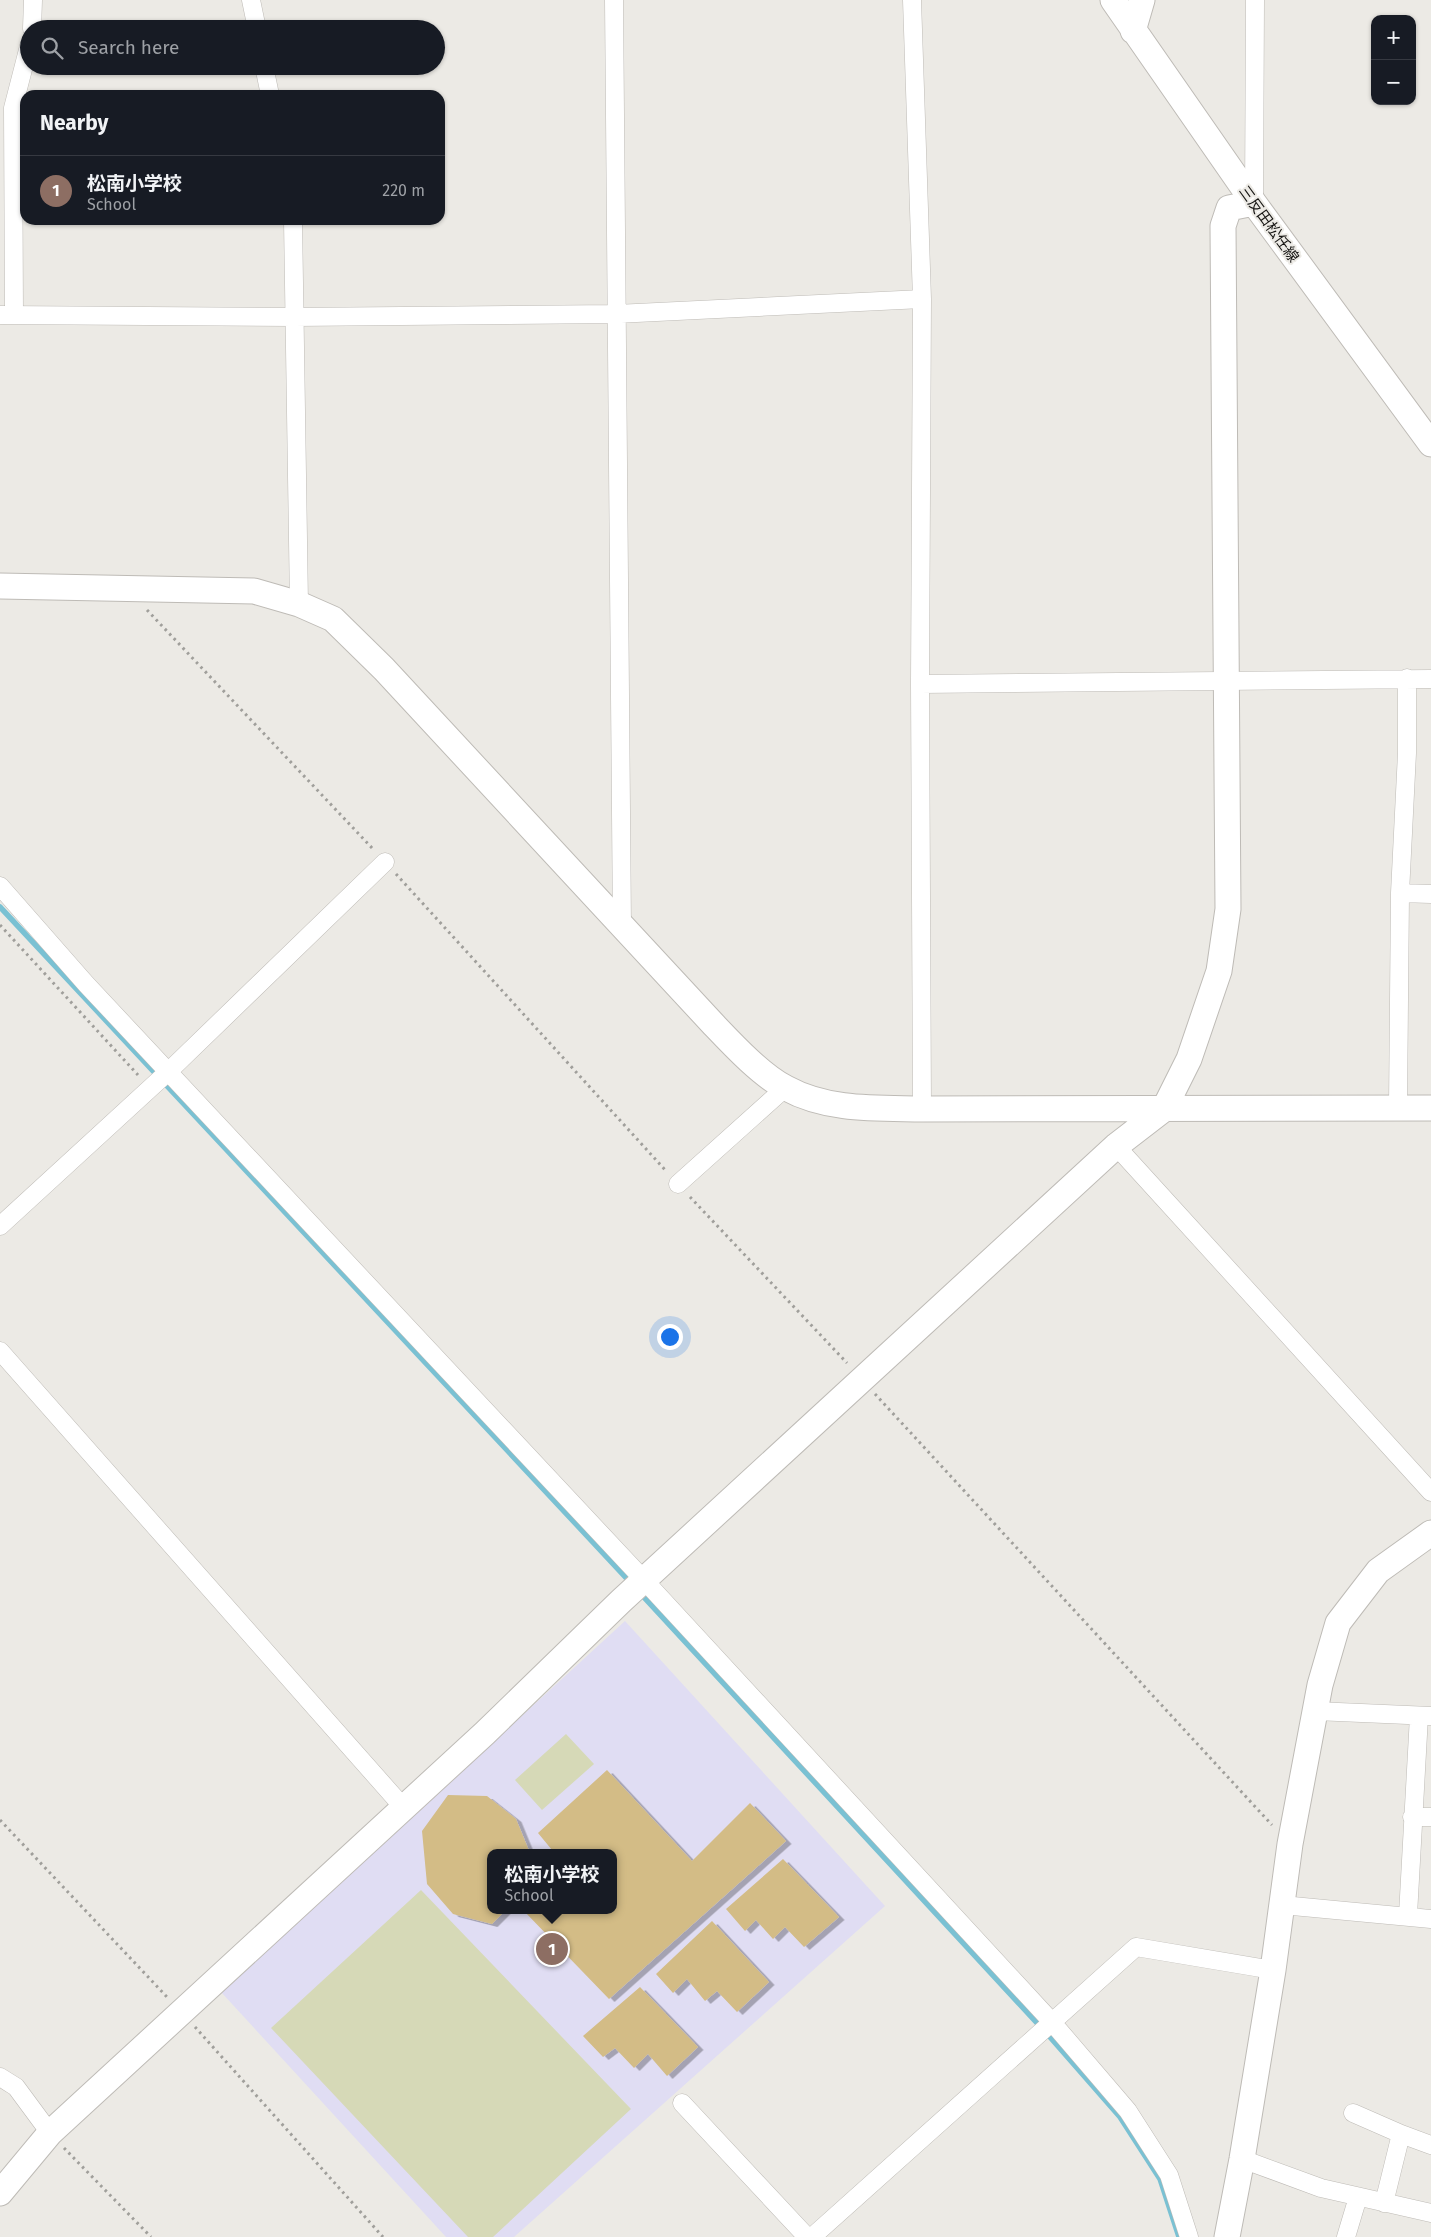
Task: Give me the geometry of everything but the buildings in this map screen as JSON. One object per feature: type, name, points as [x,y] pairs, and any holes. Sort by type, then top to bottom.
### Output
[{"type":"street","points":[[32,20],[33,0]]},
{"type":"street","points":[[251,0],[255,20]]},
{"type":"street","points":[[614,0],[622,928]]},
{"type":"street","points":[[912,0],[922,299],[920,684],[922,1109]]},
{"type":"street","points":[[1099,0],[1133,31],[1142,0]]},
{"type":"street","name":"三反田松任線","points":[[1113,0],[1254,203],[1431,444]]},
{"type":"street","points":[[0,2193],[50,2133],[485,1732],[621,1600],[1116,1146],[1164,1109],[1189,1059],[1219,971],[1228,909],[1223,226],[1229,208],[1254,203],[1255,0]]},
{"type":"street","points":[[22,75],[13,108],[7,315],[294,317],[616,314],[922,299]]},
{"type":"street","points":[[266,75],[269,90]]},
{"type":"street","points":[[293,225],[298,604]]},
{"type":"street","points":[[0,586],[254,590],[298,604],[333,620],[384,669],[622,928],[741,1053],[785,1088],[814,1100],[856,1107],[922,1109],[1431,1108]]},
{"type":"street","points":[[1398,1108],[1400,893],[1407,753],[1407,678]]},
{"type":"street","points":[[920,684],[1431,679]]},
{"type":"street","points":[[0,1226],[167,1073],[386,862]]},
{"type":"street","points":[[0,886],[167,1073],[644,1580],[1128,2111],[1169,2175],[1189,2237]]},
{"type":"street","points":[[1400,893],[1431,894]]},
{"type":"street","points":[[678,1184],[785,1088]]},
{"type":"street","points":[[1116,1146],[1431,1492]]},
{"type":"street","points":[[0,1352],[403,1807]]},
{"type":"street","points":[[1227,2237],[1242,2159],[1273,1970],[1290,1844],[1320,1685],[1338,1623],[1378,1571],[1431,1533]]},
{"type":"street","points":[[1315,1711],[1425,1716],[1412,1816],[1408,1915]]},
{"type":"street","points":[[1412,1816],[1431,1817]]},
{"type":"street","points":[[1282,1905],[1408,1915],[1431,1919]]},
{"type":"street","points":[[812,2237],[1136,1947],[1273,1970]]},
{"type":"street","points":[[0,2077],[16,2087],[50,2133]]},
{"type":"street","points":[[682,2103],[807,2237]]},
{"type":"street","points":[[1353,2113],[1431,2145]]},
{"type":"street","points":[[1384,2204],[1401,2134]]},
{"type":"street","points":[[1242,2159],[1321,2188],[1384,2204],[1431,2213]]},
{"type":"street","points":[[1346,2237],[1358,2197]]},
{"type":"path","points":[[128,589],[386,862],[678,1184],[862,1379],[1290,1844]]},
{"type":"path","points":[[0,925],[150,1088]]},
{"type":"path","points":[[50,2133],[151,2237]]},
{"type":"shaded area","points":[[625,1621],[885,1906],[514,2237],[446,2237],[221,1992]]},
{"type":"green space","points":[[566,1734],[594,1764],[542,1810],[515,1780]]},
{"type":"green space","points":[[421,1890],[631,2109],[493,2237],[468,2237],[271,2028]]},
{"type":"waterway","points":[[0,907],[632,1584]]},
{"type":"waterway","points":[[640,1593],[1050,2037],[1120,2117],[1160,2179],[1179,2237]]},
{"type":"place","name":"松南小学校","points":[[552,1949]]}]
